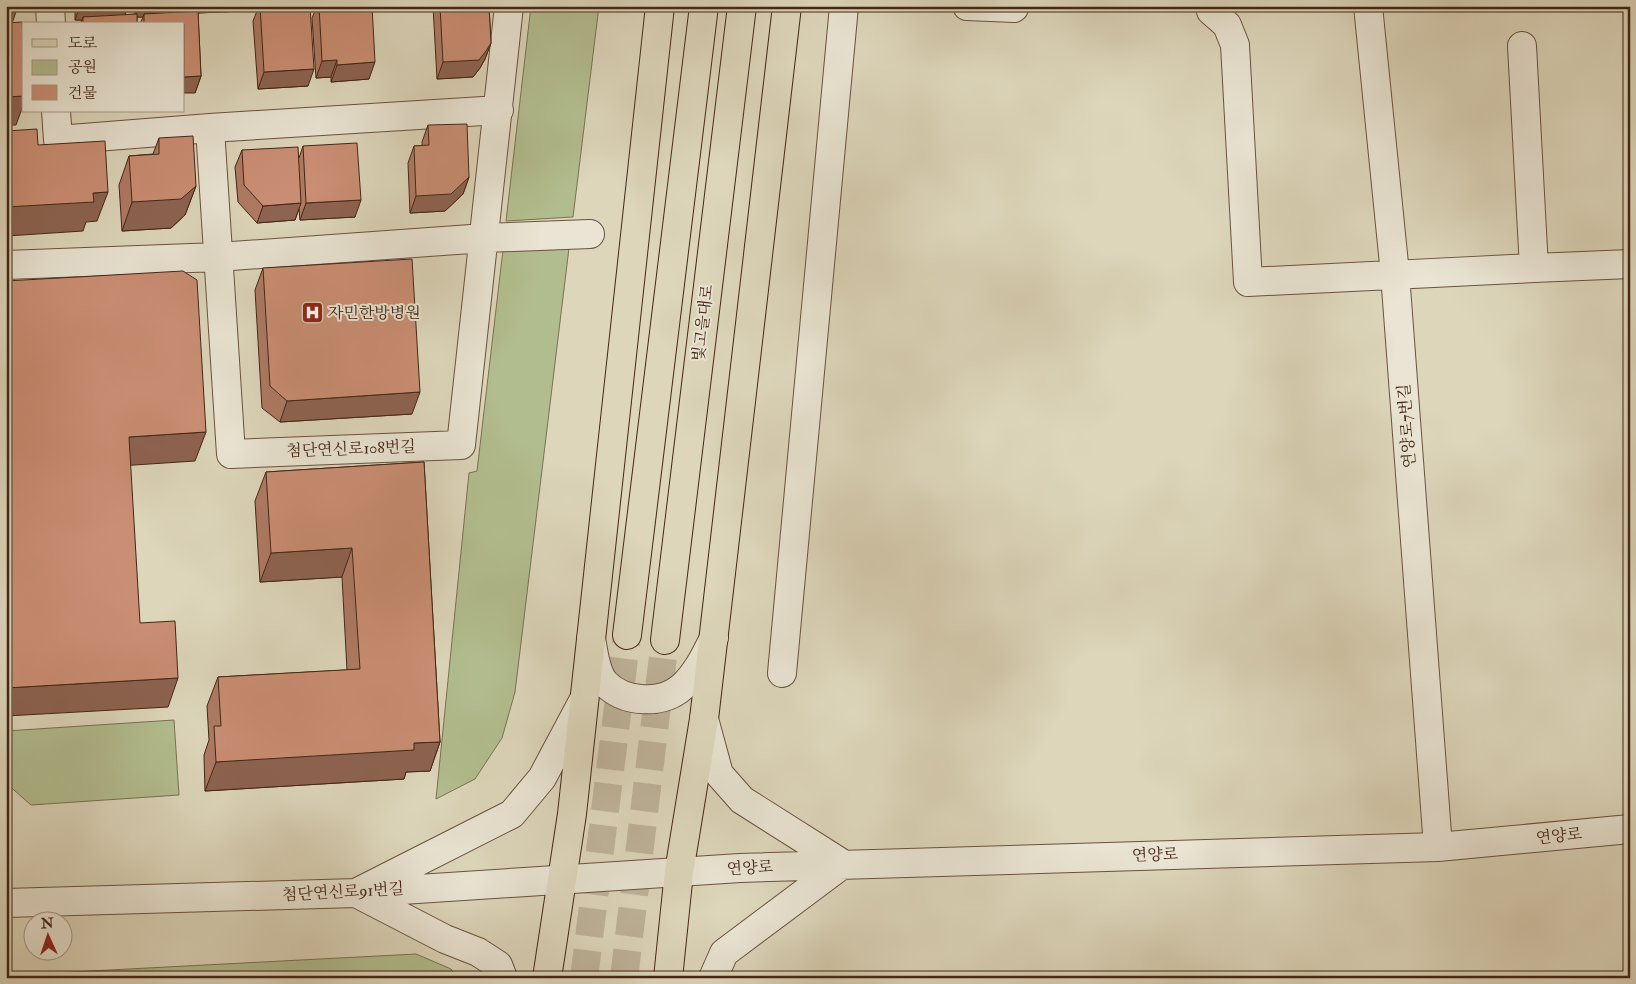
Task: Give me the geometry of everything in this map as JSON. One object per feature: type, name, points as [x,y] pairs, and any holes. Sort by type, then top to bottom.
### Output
[{"type":"main road","points":[[548,978],[564,879],[660,6]]},
{"type":"main road","points":[[627,635],[704,6]]},
{"type":"main road","name":"빛고을대로","points":[[665,640],[742,6]]},
{"type":"main road","points":[[668,978],[679,872],[704,719],[714,638],[787,6]]},
{"type":"street","points":[[50,6],[51,22]]},
{"type":"street","name":"첨단연신로108번길","points":[[210,128],[231,454],[461,445],[509,6]]},
{"type":"street","points":[[782,673],[844,6]]},
{"type":"street","points":[[967,6],[1014,8]]},
{"type":"street","name":"연양로7번길","points":[[1368,6],[1395,274],[1438,847]]},
{"type":"street","points":[[1211,11],[1227,25],[1235,45],[1248,282],[1630,264]]},
{"type":"street","points":[[1522,46],[1534,268]]},
{"type":"street","points":[[56,112],[45,141],[210,128],[498,110]]},
{"type":"street","points":[[6,265],[218,257],[484,238],[590,234]]},
{"type":"street","points":[[590,632],[595,661],[604,682],[621,694],[641,700],[662,699],[681,688],[698,670],[714,638]]},
{"type":"street","points":[[356,892],[512,814],[542,778],[583,701]]},
{"type":"street","points":[[704,719],[719,774],[742,800],[843,864],[724,954],[713,978]]},
{"type":"street","name":"연양로","points":[[679,872],[843,864],[1438,847],[1630,829]]},
{"type":"street","name":"첨단연신로91번길","points":[[6,903],[356,892],[679,872]]},
{"type":"street","points":[[356,892],[445,939],[478,952],[498,965],[503,978]]},
{"type":"green space","points":[[531,6],[599,6],[573,217],[506,221]]},
{"type":"green space","points":[[569,248],[515,692],[502,738],[475,779],[436,799],[469,473],[477,471],[503,250]]},
{"type":"green space","points":[[174,720],[179,795],[31,805],[6,783],[6,731]]},
{"type":"green space","points":[[416,954],[451,969],[457,978],[34,978],[52,973]]},
{"type":"building","points":[[260,6],[310,6],[314,69],[264,72]]},
{"type":"building","points":[[319,6],[372,6],[375,62],[337,65],[337,60],[322,61]]},
{"type":"building","points":[[440,6],[489,6],[491,43],[479,60],[443,62]]},
{"type":"building","points":[[198,11],[201,76],[185,77],[185,22],[144,22],[144,14]]},
{"type":"building","points":[[137,14],[137,22],[83,22],[83,17]]},
{"type":"building","points":[[22,22],[22,96],[6,97],[6,23]]},
{"type":"building","points":[[467,124],[469,177],[451,194],[416,196],[414,146],[429,145],[428,125]]},
{"type":"building","points":[[37,129],[38,145],[105,141],[108,192],[93,193],[94,202],[6,207],[6,131]]},
{"type":"building","points":[[193,136],[196,186],[181,199],[132,202],[129,156],[159,154],[159,138]]},
{"type":"building","points":[[357,143],[361,200],[306,203],[303,146]]},
{"type":"building","points":[[298,147],[301,203],[263,206],[244,185],[242,150]]},
{"type":"building","points":[[412,259],[420,392],[287,401],[270,386],[263,268]]},
{"type":"building","points":[[183,271],[197,280],[206,432],[129,437],[140,623],[175,621],[178,678],[6,688],[6,281]]},
{"type":"building","points":[[424,462],[440,742],[414,743],[414,750],[216,762],[214,726],[221,726],[218,677],[360,669],[352,548],[271,553],[266,472]]},
{"type":"tunnel","points":[[584,978],[627,635]]},
{"type":"tunnel","points":[[624,978],[665,640]]},
{"type":"place","name":"자민한방병원","points":[[312,313]]}]
